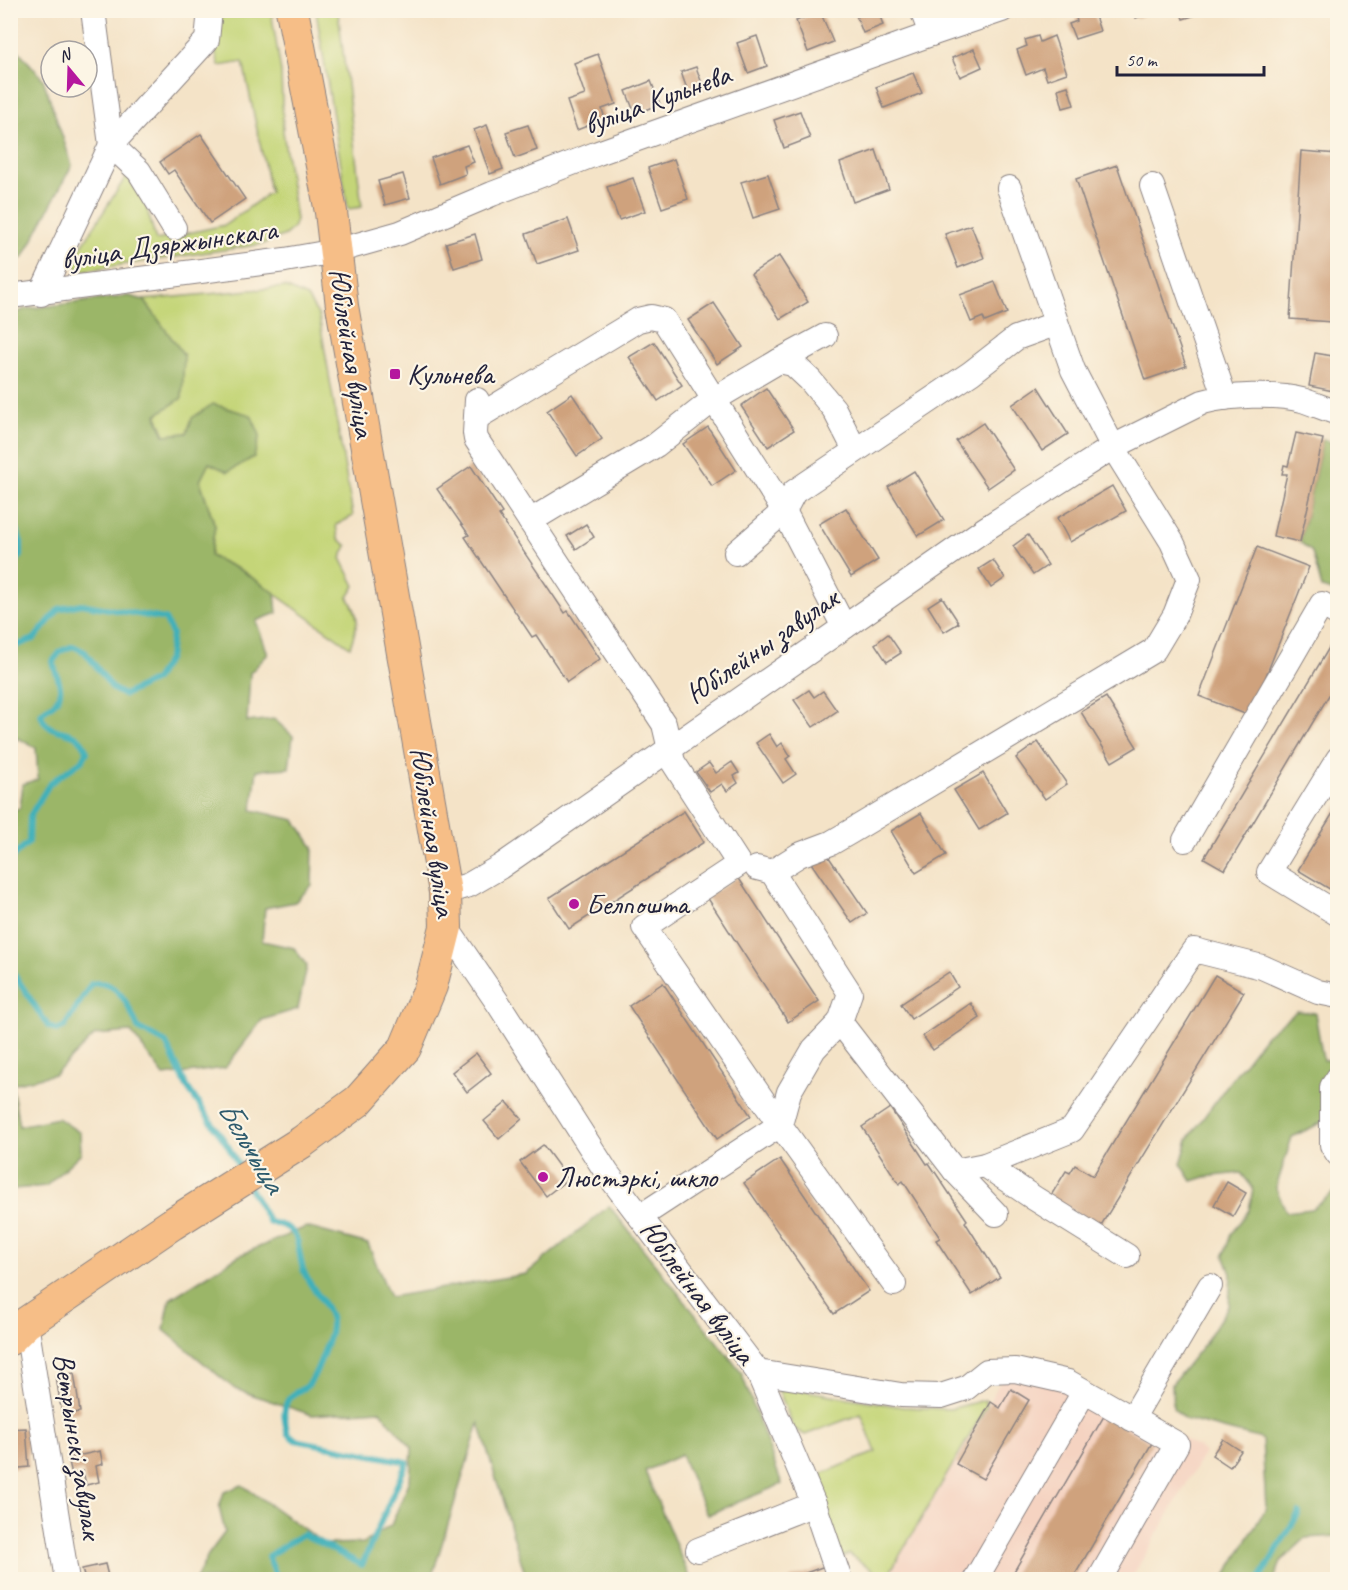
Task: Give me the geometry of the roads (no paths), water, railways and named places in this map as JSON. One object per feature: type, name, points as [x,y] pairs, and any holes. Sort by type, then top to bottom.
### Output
[{"type":"main road","name":"Юбілейная вуліца","points":[[292,10],[331,212],[344,317],[445,892],[446,927]]},
{"type":"main road","points":[[18,1331],[172,1224],[302,1142],[358,1101],[405,1048],[431,986],[446,927]]},
{"type":"street","points":[[93,10],[111,145],[139,171],[174,228]]},
{"type":"street","points":[[41,294],[111,145],[207,40],[210,10]]},
{"type":"street","points":[[922,10],[931,34]]},
{"type":"street","name":"вуліца Кульнева","points":[[336,251],[400,233],[598,153],[1002,10]]},
{"type":"street","points":[[1152,186],[1225,398]]},
{"type":"street","points":[[772,872],[799,855],[831,843],[850,832],[1154,650],[1176,615],[1189,579],[1172,542],[1113,447],[1073,370],[1009,188]]},
{"type":"street","name":"вуліца Дзяржынскага","points":[[10,296],[194,274],[336,251]]},
{"type":"street","points":[[640,1216],[780,1125],[789,1092],[814,1048],[840,1023],[850,993],[772,872],[739,864],[673,762],[664,724],[476,439],[476,409],[639,320],[651,317],[664,321],[784,511],[843,627]]},
{"type":"street","points":[[736,553],[784,511],[794,492],[971,373],[1016,338],[1055,324]]},
{"type":"street","points":[[530,521],[656,446],[713,400],[825,336]]},
{"type":"street","points":[[779,361],[793,364],[810,380],[834,409],[855,450]]},
{"type":"street","name":"Юбілейны завулак","points":[[445,892],[470,885],[500,867],[985,529],[1113,447],[1203,402],[1225,398],[1252,396],[1300,400],[1338,413]]},
{"type":"street","points":[[1185,840],[1322,604],[1338,614]]},
{"type":"street","points":[[1338,759],[1269,872],[1338,914]]},
{"type":"street","points":[[739,864],[644,927],[780,1125],[894,1284]]},
{"type":"street","name":"Юбілейная вуліца","points":[[446,927],[500,1006],[607,1173],[758,1372],[901,1395],[941,1396],[966,1388],[987,1371],[1015,1370],[1068,1382],[1177,1444],[1099,1580]]},
{"type":"street","points":[[955,1171],[986,1165],[1072,1130],[1194,950],[1262,967],[1328,994],[1338,1012]]},
{"type":"street","points":[[840,1023],[955,1171],[996,1214]]},
{"type":"street","points":[[1338,1078],[1332,1087],[1332,1145],[1338,1154]]},
{"type":"street","points":[[986,1165],[1127,1256]]},
{"type":"street","points":[[1132,1419],[1210,1286]]},
{"type":"street","name":"Ветрынскі завулак","points":[[18,1331],[67,1580]]},
{"type":"street","points":[[758,1372],[814,1504],[840,1580]]},
{"type":"street","points":[[975,1580],[1084,1392]]},
{"type":"street","points":[[698,1550],[814,1504]]},
{"type":"waterway","name":"Бельчыца","points":[[10,513],[21,542],[21,556],[10,564]]},
{"type":"waterway","name":"Бельчыца","points":[[10,648],[34,639],[59,609],[81,604],[165,619],[172,634],[169,658],[155,680],[124,695],[113,689],[85,652],[73,646],[61,651],[53,661],[60,692],[56,701],[41,714],[50,727],[77,737],[87,752],[83,760],[50,783],[30,816],[29,842],[10,859]]},
{"type":"waterway","name":"Бельчыца","points":[[10,968],[48,1026],[57,1030],[65,1026],[91,984],[109,985],[116,990],[127,1003],[138,1028],[166,1043],[187,1087],[228,1146],[241,1170]]},
{"type":"waterway","name":"Бельчыца","points":[[249,1187],[269,1222],[293,1232],[306,1276],[330,1318],[328,1339],[314,1376],[307,1386],[290,1397],[285,1407],[288,1434],[295,1440],[407,1462],[362,1565],[303,1534],[268,1556],[278,1580]]},
{"type":"waterway","points":[[1259,1580],[1299,1513]]},
{"type":"place","name":"Кульнева","points":[[395,374]]},
{"type":"place","name":"Белпошта","points":[[574,904]]},
{"type":"place","name":"Люстэркі, шкло","points":[[543,1177]]}]
